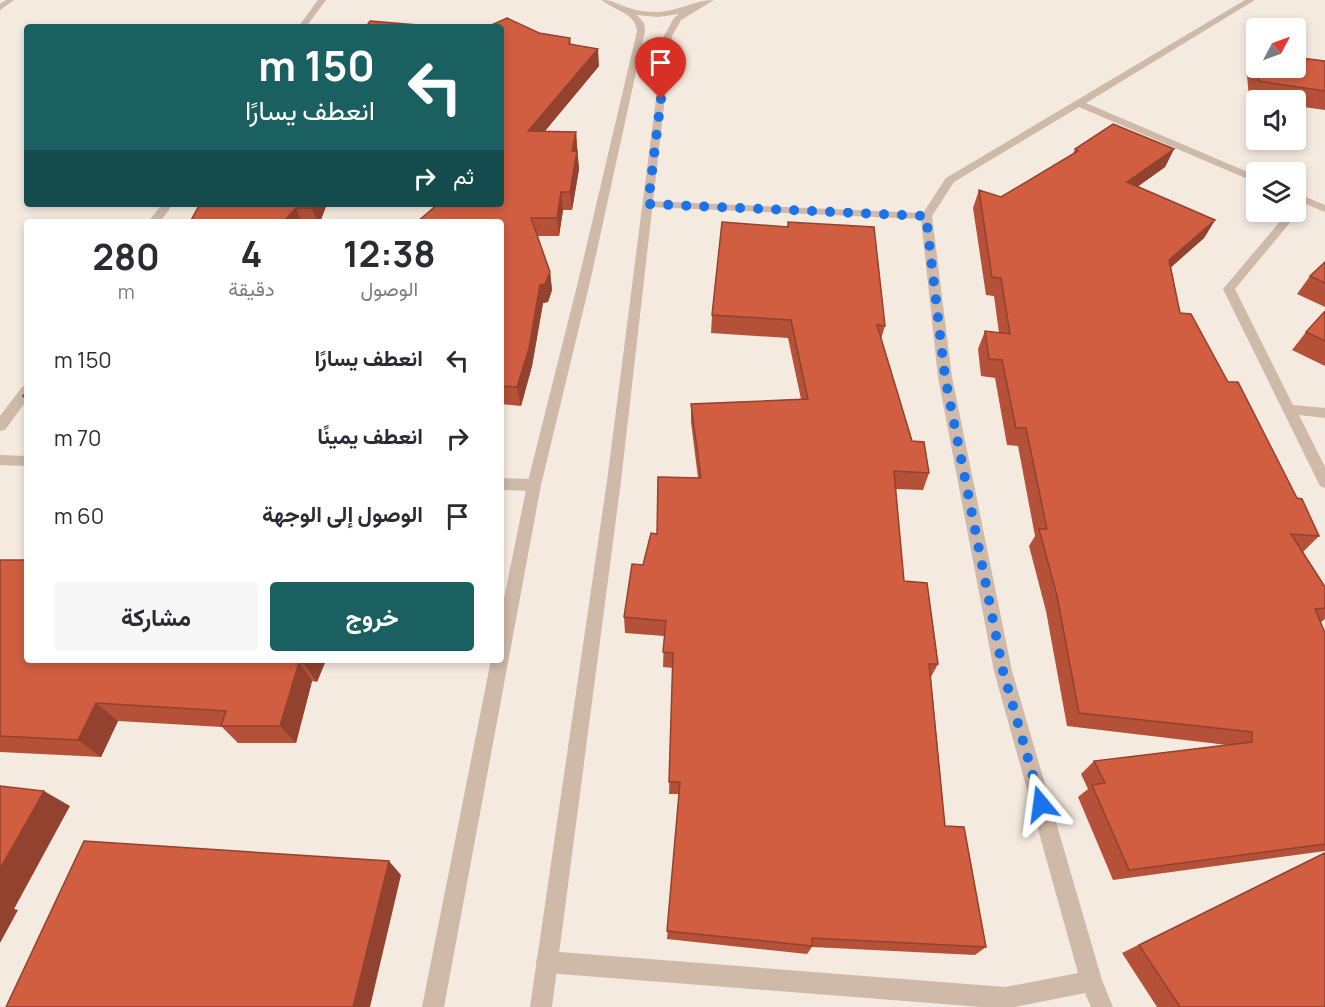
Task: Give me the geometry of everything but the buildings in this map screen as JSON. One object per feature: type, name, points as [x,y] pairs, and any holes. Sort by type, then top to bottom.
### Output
[{"type":"street","points":[[304,24],[322,0]]},
{"type":"street","points":[[593,0],[608,2],[629,10],[662,14],[694,9]]},
{"type":"street","points":[[541,1007],[612,493],[668,36],[678,18],[711,0]]},
{"type":"street","points":[[1102,1007],[1091,981],[1003,671],[945,377],[926,216],[950,180],[1251,0]]},
{"type":"street","points":[[504,642],[534,486],[587,270],[641,31],[640,23],[629,10]]},
{"type":"street","points":[[1078,103],[1246,175]]},
{"type":"street","points":[[648,204],[926,216]]},
{"type":"street","points":[[1306,206],[1325,209]]},
{"type":"street","points":[[156,219],[166,207]]},
{"type":"street","points":[[1283,222],[1229,289],[1325,482]]},
{"type":"street","points":[[0,426],[24,394]]},
{"type":"street","points":[[1289,409],[1325,413]]},
{"type":"street","points":[[0,460],[24,461]]},
{"type":"street","points":[[504,484],[534,486]]},
{"type":"street","points":[[434,1007],[500,663]]},
{"type":"street","points":[[547,962],[1005,998],[1091,981]]},
{"type":"lane","points":[[0,8],[10,0]]},
{"type":"route","points":[[661,99],[648,204],[926,216],[945,377],[1003,671],[1041,804]]}]
